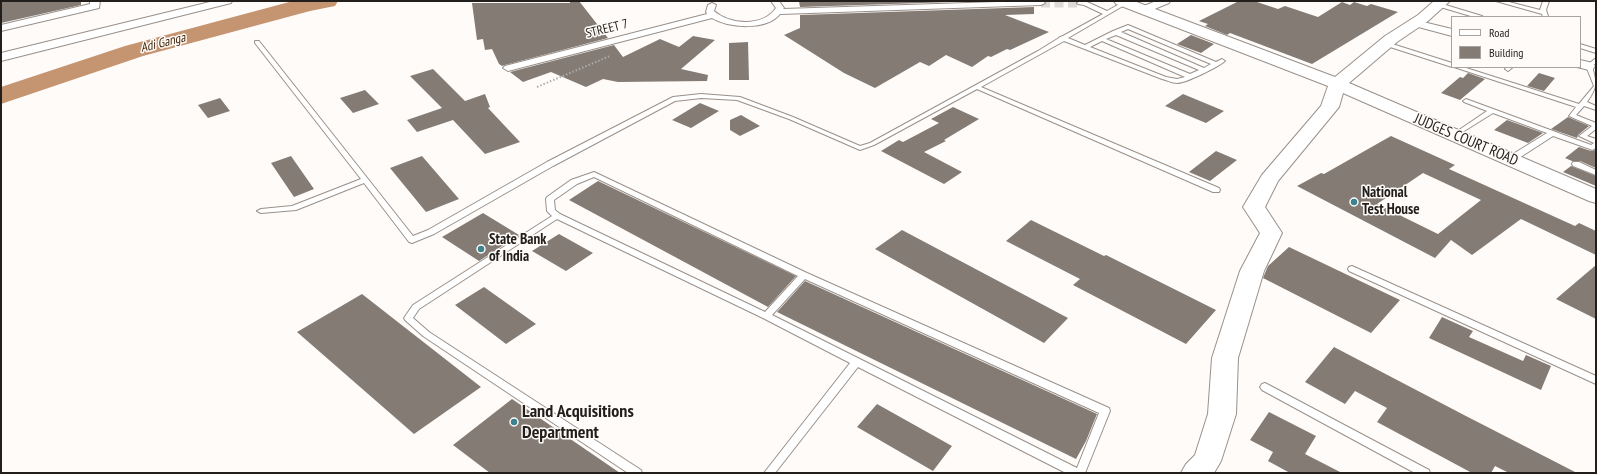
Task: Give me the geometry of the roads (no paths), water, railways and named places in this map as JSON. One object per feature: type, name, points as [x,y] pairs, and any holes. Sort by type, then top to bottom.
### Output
[{"type":"main road","points":[[1125,2],[1148,8],[1338,83],[1596,190]]},
{"type":"main road","points":[[1125,2],[1338,83]]},
{"type":"main road","points":[[1196,473],[1207,461],[1222,414],[1224,358],[1252,271],[1271,233],[1254,207],[1269,179],[1330,107],[1338,83],[1388,41],[1441,3]]},
{"type":"main road","name":"JUDGES COURT ROAD","points":[[1338,83],[1596,197]]},
{"type":"street","points":[[1,18],[72,1]]},
{"type":"street","points":[[1,28],[95,6],[95,1]]},
{"type":"street","points":[[1,57],[203,4],[227,1]]},
{"type":"street","points":[[775,1],[779,5],[778,12]]},
{"type":"street","points":[[1148,8],[1165,1]]},
{"type":"street","points":[[712,5],[710,12],[723,21],[748,24],[770,18],[778,12],[1041,4]]},
{"type":"street","name":"STREET 7","points":[[508,68],[713,15]]},
{"type":"street","points":[[1415,23],[1451,33]]},
{"type":"lane","points":[[1499,1],[1545,15]]},
{"type":"lane","points":[[1545,15],[1543,10],[1546,1]]},
{"type":"lane","points":[[257,42],[412,240],[431,232],[556,160],[673,99],[701,96],[738,98],[791,118],[860,148],[872,144],[1125,2]]},
{"type":"lane","points":[[1080,3],[1084,3],[1106,13]]},
{"type":"lane","points":[[1441,3],[1477,16]]},
{"type":"lane","points":[[1062,38],[1084,47],[1164,78],[1178,81],[1191,77],[1219,62],[1131,28],[1124,27],[1084,47]]},
{"type":"lane","points":[[1115,32],[1204,70]]},
{"type":"lane","points":[[1102,39],[1191,77]]},
{"type":"lane","points":[[1388,41],[1451,66]]},
{"type":"lane","points":[[1581,46],[1596,51]]},
{"type":"lane","points":[[1588,63],[1596,86],[1572,116],[1596,126]]},
{"type":"lane","points":[[1460,68],[1581,105],[1596,108]]},
{"type":"lane","points":[[976,87],[1216,190]]},
{"type":"lane","points":[[1466,101],[1592,148],[1596,144],[1582,136],[1596,126]]},
{"type":"lane","points":[[1459,132],[1492,111]]},
{"type":"lane","points":[[1516,156],[1552,133]]},
{"type":"lane","points":[[1576,164],[1596,173]]},
{"type":"lane","points":[[1076,473],[766,316],[556,216],[551,211],[550,199],[574,182],[594,174],[804,275],[1105,411],[1080,473]]},
{"type":"lane","points":[[261,211],[293,208],[364,180]]},
{"type":"lane","points":[[556,216],[426,300],[416,307],[408,318],[426,334],[637,473]]},
{"type":"lane","points":[[1352,269],[1596,380]]},
{"type":"lane","points":[[766,316],[804,275]]},
{"type":"lane","points":[[768,473],[856,362]]},
{"type":"lane","points":[[1265,387],[1425,473]]},
{"type":"waterway","name":"Adi Ganga","points":[[1,96],[134,51],[308,4],[327,1]]},
{"type":"tunnel","points":[[1041,3],[1080,3]]},
{"type":"place","name":"National Test House","points":[[1354,202]]},
{"type":"place","name":"State Bank of India","points":[[481,249]]},
{"type":"place","name":"Land Acquisitions Department","points":[[514,422]]}]
